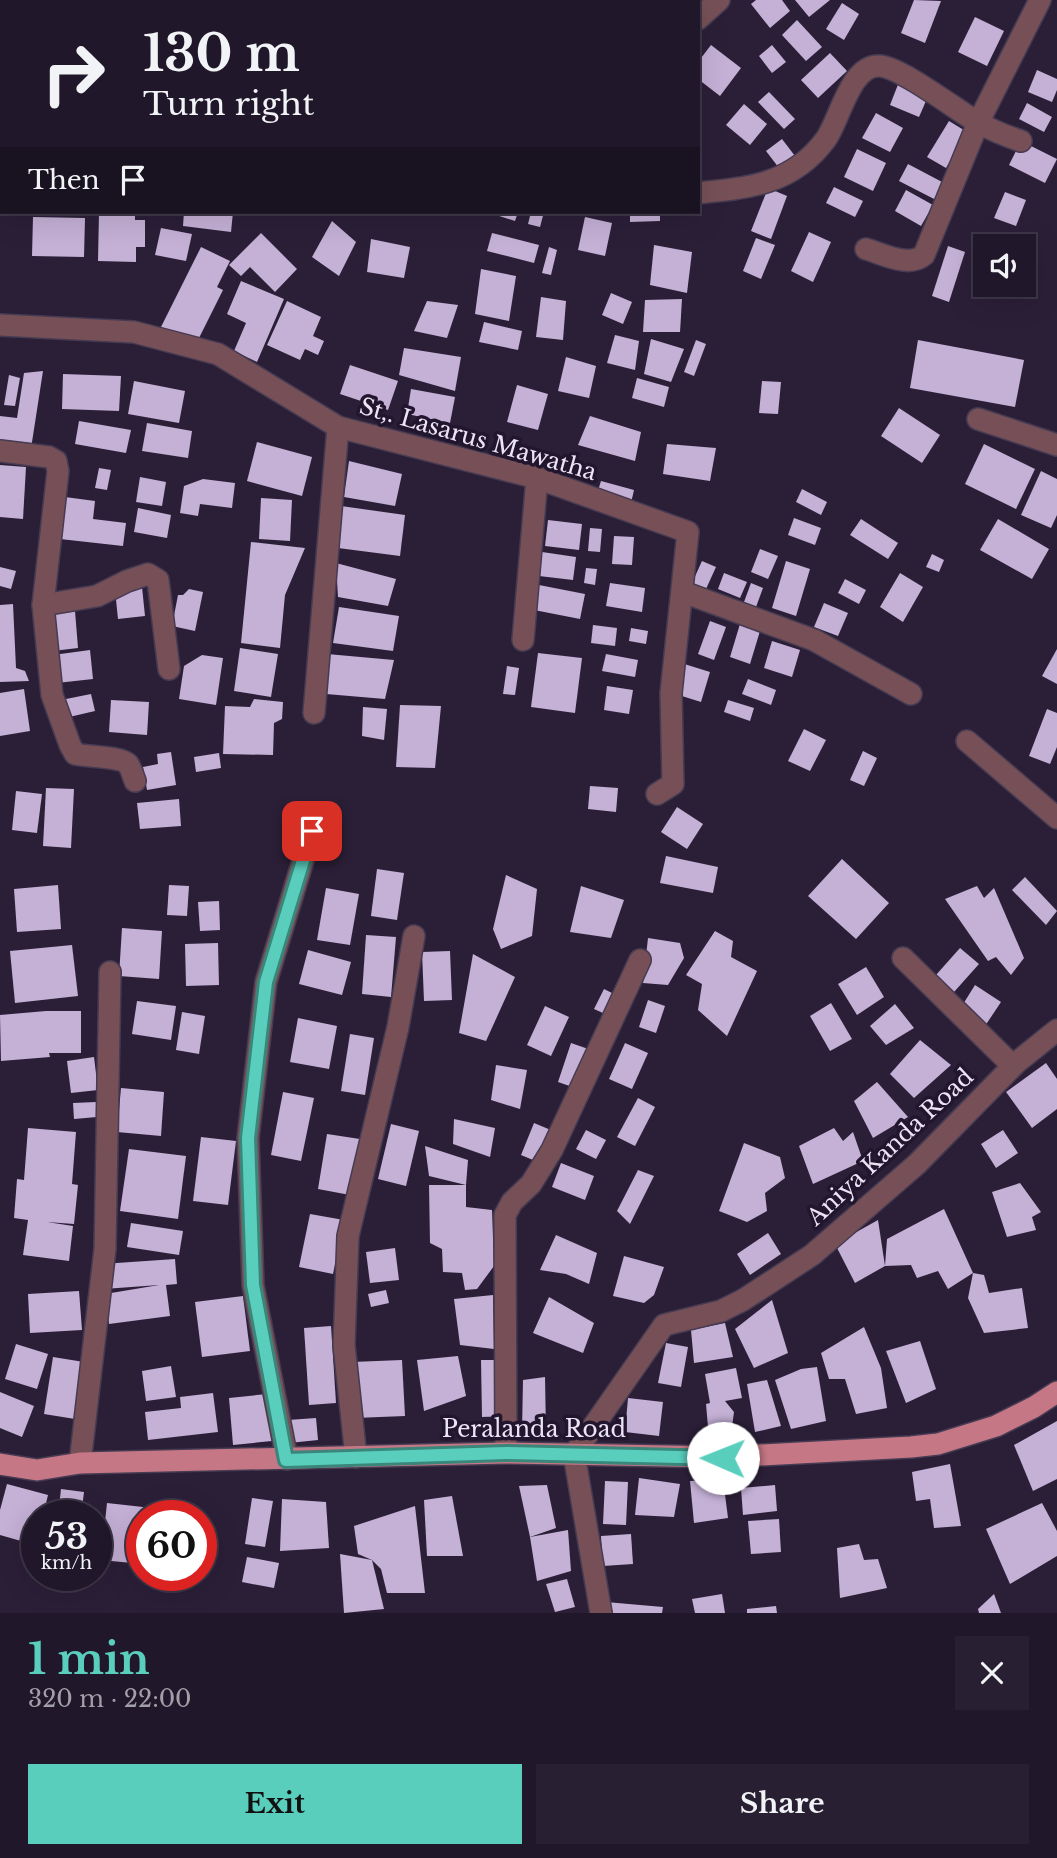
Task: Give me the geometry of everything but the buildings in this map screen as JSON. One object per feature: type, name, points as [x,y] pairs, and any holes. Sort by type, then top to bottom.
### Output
[{"type":"main road","name":"Peralanda Road","points":[[0,1464],[37,1470],[80,1463],[506,1453],[723,1458],[802,1455],[938,1444],[996,1426],[1057,1392]]},
{"type":"street","points":[[700,17],[719,0]]},
{"type":"street","points":[[866,249],[903,260],[918,261],[925,255],[978,123],[1040,0]]},
{"type":"street","points":[[700,193],[750,188],[786,175],[807,162],[827,136],[857,76],[869,67],[882,66],[919,85],[978,123],[1021,141]]},
{"type":"street","name":"St,. Lasarus Mawatha","points":[[0,325],[134,332],[218,354],[338,427],[537,478],[688,532],[671,693],[673,784],[657,794]]},
{"type":"street","points":[[978,419],[1057,445]]},
{"type":"street","points":[[314,713],[338,427]]},
{"type":"street","points":[[0,452],[49,457],[56,461],[58,471],[43,605],[52,695],[75,754],[94,758],[118,758],[128,764],[135,781]]},
{"type":"street","points":[[523,640],[537,478]]},
{"type":"street","points":[[43,605],[97,596],[127,581],[148,574],[154,575],[158,580],[169,669]]},
{"type":"street","points":[[683,592],[814,640],[911,694]]},
{"type":"street","points":[[967,741],[1057,818]]},
{"type":"street","points":[[286,1460],[253,1285],[248,1138],[266,982],[312,831]]},
{"type":"street","points":[[356,1457],[344,1345],[348,1236],[398,1027],[414,936]]},
{"type":"street","points":[[903,958],[1013,1066]]},
{"type":"street","points":[[506,1453],[505,1215],[512,1202],[531,1184],[551,1150],[640,960]]},
{"type":"street","points":[[80,1463],[104,1249],[110,972]]},
{"type":"street","name":"Aniya Kanda Road","points":[[574,1454],[664,1325],[722,1311],[812,1255],[917,1164],[1013,1066],[1057,1030]]},
{"type":"street","points":[[574,1454],[601,1613]]},
{"type":"route","points":[[312,831],[266,982],[248,1138],[253,1285],[286,1460],[506,1453],[723,1458]]}]
